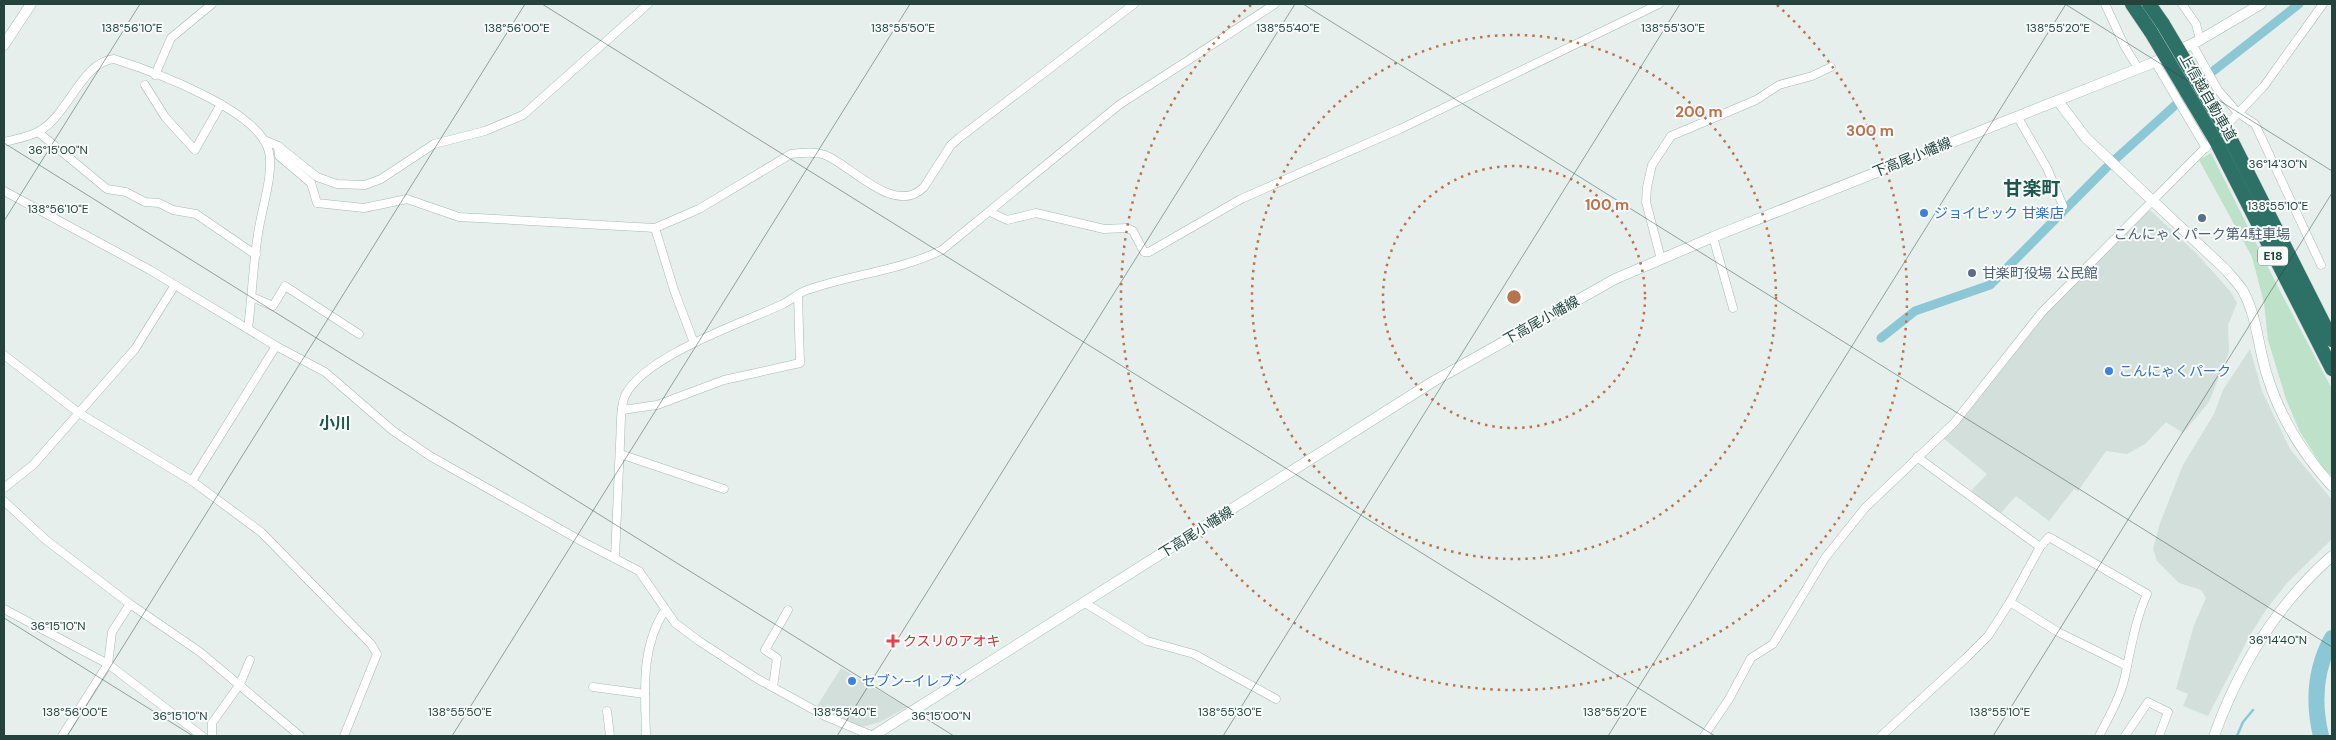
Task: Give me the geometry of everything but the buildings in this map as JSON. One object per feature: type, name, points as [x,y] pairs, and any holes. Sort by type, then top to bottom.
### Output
[{"type":"highway","name":"上信越自動車道","points":[[2132,4],[2151,32],[2216,141],[2332,340]]},
{"type":"highway","name":"上信越自動車道","points":[[2149,4],[2163,24],[2216,141],[2332,369]]},
{"type":"main road","points":[[5,41],[31,4]]},
{"type":"main road","name":"下高尾小幡線","points":[[873,736],[1434,381],[1573,302],[1661,259],[1712,237],[2155,62],[2196,42],[2261,4]]},
{"type":"main road","points":[[2058,101],[2086,138],[2226,270],[2241,288],[2251,311],[2266,372],[2286,423],[2298,444],[2332,486]]},
{"type":"main road","points":[[2214,736],[2261,638],[2298,589],[2332,556]]},
{"type":"street","points":[[155,75],[171,38],[212,4]]},
{"type":"street","points":[[264,140],[278,146],[317,177],[337,184],[365,185],[380,179],[434,144],[485,131],[523,115],[648,4]]},
{"type":"street","points":[[278,146],[279,156],[311,183],[317,204],[364,208],[407,199],[459,217],[656,228],[699,209],[790,154],[806,152],[826,156],[881,190],[896,195],[919,193],[959,138],[1134,4]]},
{"type":"street","points":[[615,558],[623,401],[639,377],[662,360],[694,343],[784,304],[798,295],[836,281],[920,261],[942,250],[1119,105],[1275,4]]},
{"type":"street","points":[[990,212],[1007,220],[1036,213],[1104,229],[1127,228],[1132,231],[1144,252],[1149,252],[1241,199],[1400,130],[1659,4]]},
{"type":"street","points":[[2105,4],[2125,47],[2138,68]]},
{"type":"street","points":[[2182,4],[2196,24],[2196,42],[2218,90],[2238,113],[2250,118],[2261,135],[2321,265]]},
{"type":"street","points":[[1704,736],[1729,699],[1751,658],[1773,644],[1825,558],[1865,508],[1916,457],[1954,423],[2042,312],[2152,200],[2216,141],[2238,113],[2264,86],[2323,4]]},
{"type":"street","points":[[4,142],[38,132],[55,118],[96,65],[105,59],[114,59],[210,97],[256,128],[270,153],[270,164],[256,255],[248,329]]},
{"type":"street","points":[[2155,62],[2216,141]]},
{"type":"street","points":[[1661,259],[1646,202],[1647,188],[1652,165],[1671,136],[1756,100],[1779,85],[1812,76],[1831,67]]},
{"type":"street","points":[[145,85],[165,117],[195,150],[221,104]]},
{"type":"street","points":[[2017,116],[2047,168],[2063,206]]},
{"type":"street","points":[[38,132],[107,189],[126,192],[145,202],[158,203],[173,210],[196,214],[256,255]]},
{"type":"street","points":[[4,191],[175,285],[276,346],[325,372],[366,410],[430,456],[583,542],[639,571],[675,624],[699,641],[756,678],[825,716],[873,736]]},
{"type":"street","points":[[656,228],[674,290],[694,343]]},
{"type":"street","points":[[1712,237],[1733,308]]},
{"type":"street","points":[[4,488],[33,465],[135,349],[175,285]]},
{"type":"street","points":[[252,297],[273,306],[286,286],[359,334]]},
{"type":"street","points":[[622,410],[657,405],[724,380],[800,362],[798,295]]},
{"type":"street","points":[[192,481],[276,346]]},
{"type":"street","points":[[4,355],[79,413],[192,481],[276,544],[375,651],[377,654],[374,664],[344,736]]},
{"type":"street","points":[[620,454],[724,489]]},
{"type":"street","points":[[1916,457],[2040,547]]},
{"type":"street","points":[[4,501],[46,540],[130,604],[200,652],[300,736]]},
{"type":"street","points":[[1881,736],[1967,658],[1988,636],[2010,602],[2040,547],[2049,537],[2147,594],[2138,612],[2127,666],[2114,708],[2099,736]]},
{"type":"street","points":[[1085,602],[1147,641],[1194,654],[1276,699]]},
{"type":"street","points":[[2010,602],[2058,632],[2127,666]]},
{"type":"street","points":[[62,736],[108,664],[112,632],[130,604]]},
{"type":"street","points":[[4,609],[108,664],[202,736]]},
{"type":"street","points":[[646,736],[646,657],[652,636],[665,610]]},
{"type":"street","points":[[774,687],[777,658],[765,650],[788,610]]},
{"type":"street","points":[[212,736],[212,723],[240,684],[250,660]]},
{"type":"street","points":[[593,687],[645,694]]},
{"type":"street","points":[[2125,736],[2148,702],[2168,712],[2159,736]]},
{"type":"street","points":[[607,711],[610,736]]},
{"type":"shaded area","name":"こんにゃくパーク","points":[[2146,211],[2151,211],[2197,254],[2230,291],[2237,303],[2228,325],[2229,352],[2209,402],[2183,433],[2166,422],[2145,444],[2127,454],[2106,451],[2078,491],[2074,489],[2049,521],[2016,496],[2000,514],[1969,493],[1987,474],[1943,438],[2041,317]]},
{"type":"shaded area","points":[[2250,349],[2262,391],[2290,449],[2332,500],[2332,539],[2287,583],[2268,607],[2250,635],[2208,716],[2183,706],[2188,694],[2176,689],[2194,625],[2206,598],[2201,590],[2179,583],[2157,561],[2153,549],[2160,523],[2183,465],[2214,414],[2223,390]]},
{"type":"shaded area","points":[[841,668],[907,707],[880,722],[862,727],[817,706]]},
{"type":"green space","points":[[2211,153],[2278,287],[2332,389],[2332,476],[2323,468],[2300,432],[2286,399],[2268,340],[2264,303],[2252,257],[2199,160]]},
{"type":"waterway","points":[[1881,338],[1915,311],[1990,285],[2109,165],[2212,72],[2299,4]]},
{"type":"waterway","points":[[2321,736],[2318,724],[2317,686],[2322,662],[2332,638]]},
{"type":"waterway","points":[[2237,736],[2243,722],[2253,710]]},
{"type":"place","name":"ジョイピック 甘楽店","points":[[1924,213]]},
{"type":"place","name":"こんにゃくパーク第4駐車場","points":[[2202,218]]},
{"type":"place","name":"甘楽町役場 公民館","points":[[1972,273]]},
{"type":"place","name":"こんにゃくパーク","points":[[2109,371]]},
{"type":"place","name":"クスリのアオキ","points":[[893,641]]},
{"type":"place","name":"セブン-イレブン","points":[[852,681]]},
{"type":"district","name":"甘楽町","points":[[2032,188]]},
{"type":"district","name":"小川","points":[[335,423]]}]
